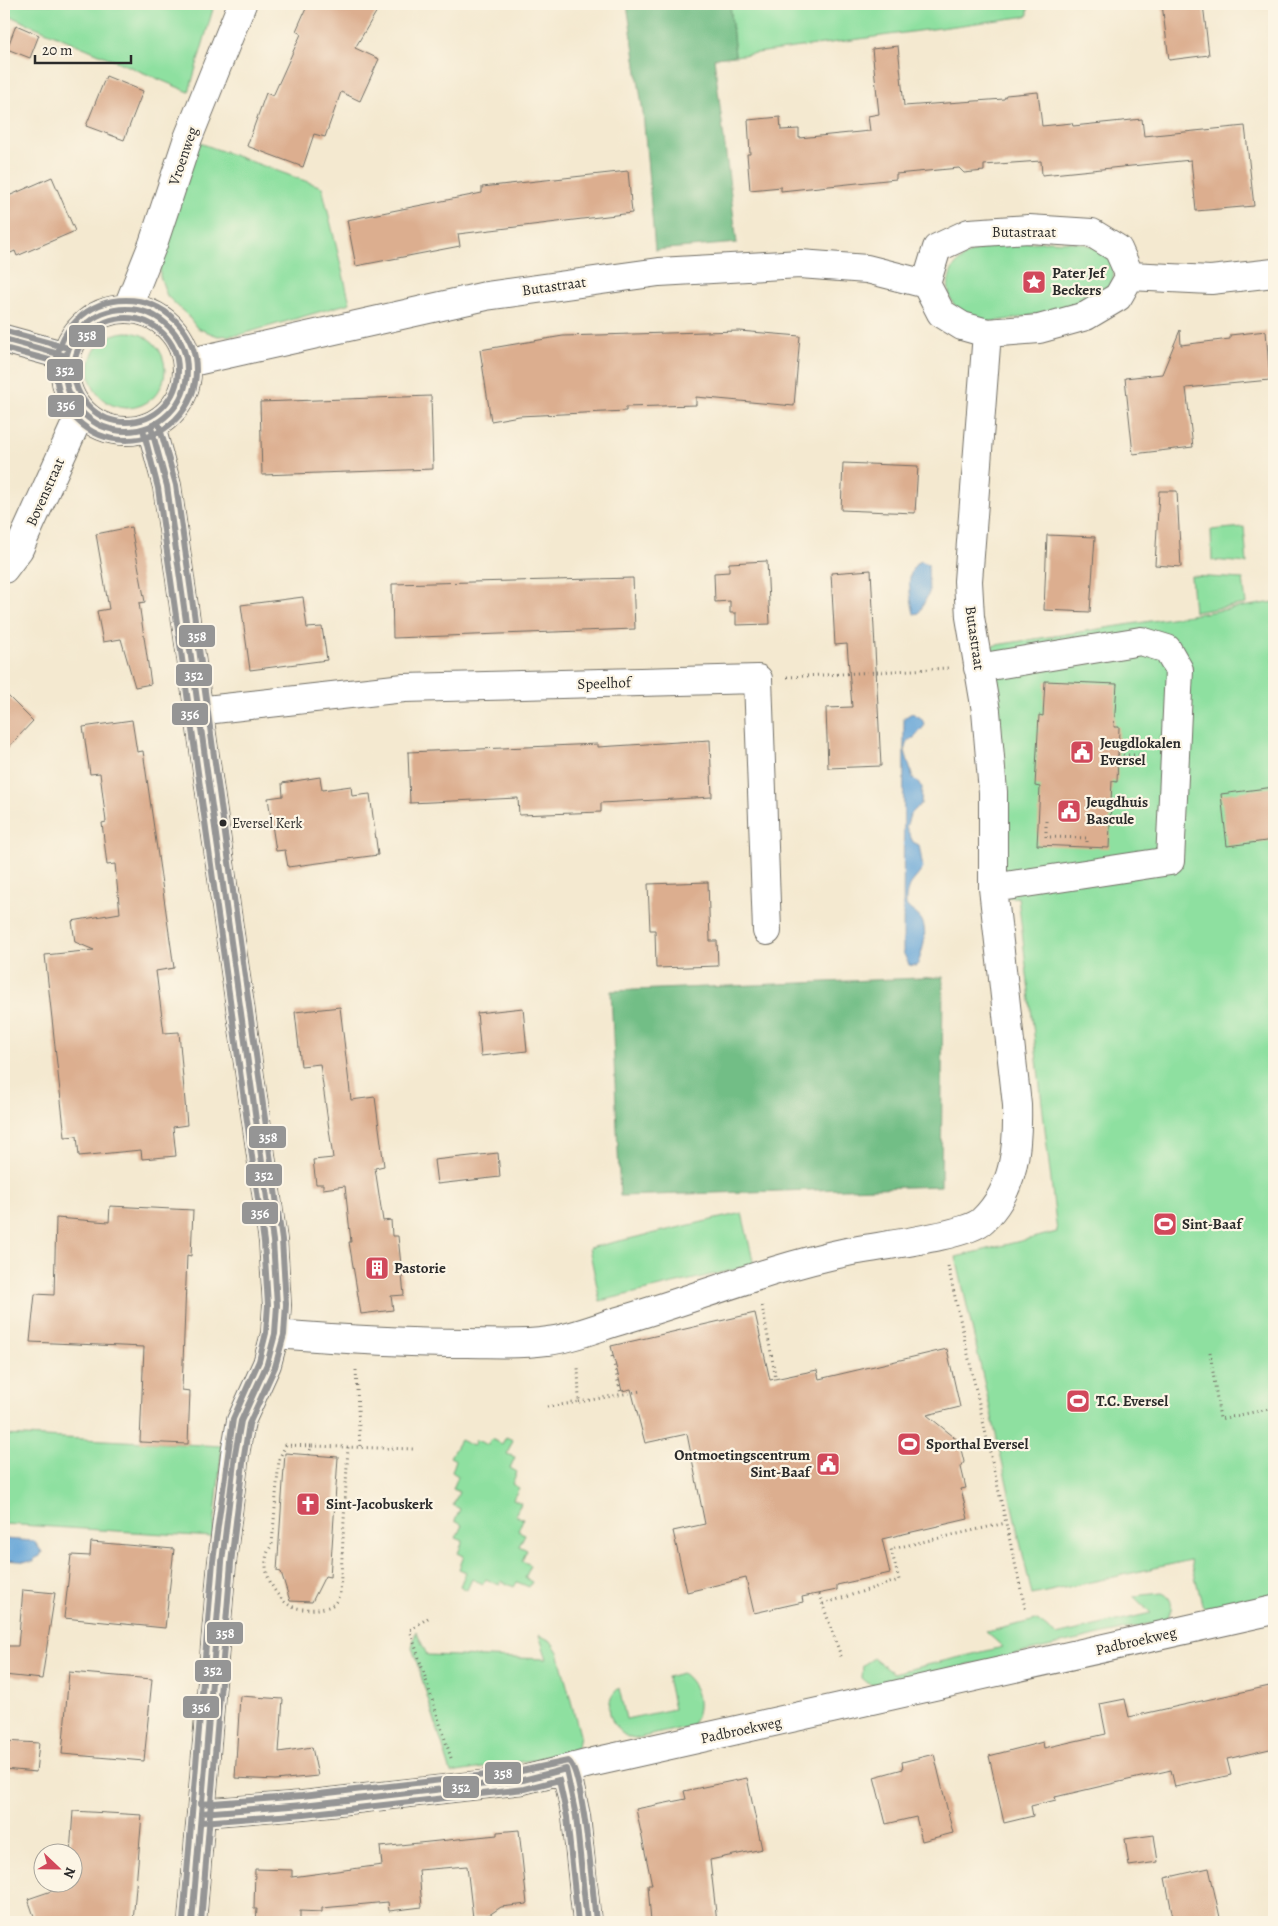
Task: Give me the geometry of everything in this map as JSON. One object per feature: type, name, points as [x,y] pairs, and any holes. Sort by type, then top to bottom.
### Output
[{"type":"street","name":"Vroenweg","points":[[127,309],[153,244],[188,138],[242,4]]},
{"type":"street","name":"Butastraat","points":[[187,363],[486,296],[659,272],[800,264],[867,269],[926,284],[937,248],[969,233],[1029,229],[1092,234],[1118,249],[1130,276]]},
{"type":"street","points":[[926,284],[941,313],[962,326],[987,333],[1039,329],[1086,316],[1118,297],[1130,276],[1211,280],[1274,273]]},
{"type":"street","points":[[127,309],[152,314],[163,322],[181,343],[187,363],[187,379],[181,398],[163,419],[151,426],[121,431],[104,428],[81,412],[68,388],[65,372],[66,356],[72,341],[90,321],[108,312],[127,309]]},
{"type":"street","name":"Butastraat","points":[[275,1334],[426,1343],[550,1341],[668,1307],[756,1276],[846,1252],[962,1232],[982,1222],[997,1203],[1008,1183],[1013,1164],[1018,1138],[1017,1105],[993,888],[993,792],[986,711],[970,617],[968,581],[987,333]]},
{"type":"street","points":[[4,339],[66,356]]},
{"type":"street","name":"Bovenstraat","points":[[4,569],[19,549],[81,412]]},
{"type":"street","points":[[151,426],[167,486],[197,711],[273,1241],[278,1305],[275,1334],[267,1364],[241,1421],[235,1454],[222,1562],[192,1922]]},
{"type":"street","points":[[978,668],[1141,641],[1167,649],[1179,670],[1170,861],[993,888]]},
{"type":"street","points":[[758,678],[767,931]]},
{"type":"street","name":"Speelhof","points":[[197,711],[404,688],[758,678]]},
{"type":"street","name":"Padbroekweg","points":[[202,1813],[303,1805],[523,1780],[1274,1610]]},
{"type":"street","points":[[566,1769],[576,1816],[587,1922]]},
{"type":"path","points":[[758,678],[978,668]]},
{"type":"path","points":[[1046,821],[1046,837],[1076,838]]},
{"type":"path","points":[[941,1235],[1026,1612]]},
{"type":"path","points":[[756,1276],[776,1379]]},
{"type":"path","points":[[605,1326],[620,1394]]},
{"type":"path","points":[[578,1333],[579,1402]]},
{"type":"path","points":[[354,1340],[360,1447]]},
{"type":"path","points":[[1210,1352],[1220,1419],[1274,1408]]},
{"type":"path","points":[[547,1407],[641,1391]]},
{"type":"path","points":[[348,1447],[340,1594],[335,1603],[326,1608],[291,1606],[279,1597],[266,1567],[267,1551],[272,1545],[279,1459],[286,1444],[415,1449]]},
{"type":"path","points":[[309,1455],[310,1446]]},
{"type":"path","points":[[823,1604],[899,1580],[891,1549],[1006,1523]]},
{"type":"path","points":[[819,1594],[842,1659]]},
{"type":"path","points":[[428,1618],[410,1630],[455,1769],[456,1788]]},
{"type":"green space","points":[[4,4],[201,4],[213,9],[189,92],[12,17],[4,37]]},
{"type":"green space","points":[[627,4],[730,4],[735,56],[714,58],[737,243],[655,250],[643,113]]},
{"type":"green space","points":[[730,4],[1028,4],[1028,16],[735,56]]},
{"type":"green space","points":[[197,142],[322,187],[350,303],[239,335],[218,336],[197,328],[188,316],[167,296],[160,276],[160,257]]},
{"type":"green space","points":[[1050,241],[1080,243],[1093,247],[1107,256],[1113,270],[1113,278],[1110,285],[1095,298],[1081,303],[1044,313],[1006,320],[981,321],[961,311],[953,303],[949,291],[950,274],[960,260],[983,248],[996,245]]},
{"type":"green space","points":[[127,332],[142,335],[154,343],[162,355],[165,370],[162,385],[154,397],[142,405],[127,408],[112,405],[100,397],[92,385],[89,370],[92,355],[100,343],[112,335]]},
{"type":"green space","points":[[1244,527],[1247,563],[1212,560],[1211,530]]},
{"type":"green space","points":[[1191,576],[1243,579],[1246,604],[1194,612]]},
{"type":"green space","points":[[1274,602],[1274,1596],[1213,1610],[1205,1609],[1202,1604],[1191,1560],[1032,1595],[956,1257],[1057,1232],[1018,897],[1001,898],[983,647]]},
{"type":"green space","points":[[943,977],[941,1186],[620,1196],[611,991]]},
{"type":"green space","points":[[742,1213],[754,1265],[600,1301],[589,1248]]},
{"type":"green space","points":[[4,1435],[222,1446],[213,1537],[4,1524]]},
{"type":"green space","points":[[506,1437],[513,1440],[507,1454],[515,1457],[510,1468],[517,1472],[512,1484],[519,1488],[513,1499],[521,1503],[515,1515],[523,1519],[518,1531],[525,1534],[519,1546],[527,1550],[522,1561],[531,1565],[525,1578],[532,1582],[529,1587],[517,1582],[514,1587],[501,1581],[499,1585],[486,1579],[483,1584],[472,1579],[467,1590],[460,1586],[466,1572],[459,1569],[464,1556],[458,1553],[463,1541],[456,1538],[462,1525],[455,1521],[460,1509],[453,1505],[459,1492],[453,1489],[458,1476],[452,1472],[456,1460],[450,1457],[460,1440],[473,1446],[476,1440],[488,1445],[491,1439],[502,1444]]},
{"type":"green space","points":[[1162,1593],[1171,1602],[1170,1613],[1165,1620],[878,1686],[869,1684],[862,1678],[863,1665],[874,1658],[893,1673],[1003,1647],[986,1632],[1036,1620],[1056,1635],[1151,1613],[1133,1596]]},
{"type":"green space","points":[[416,1631],[427,1655],[547,1659],[539,1635],[551,1641],[558,1652],[580,1735],[578,1746],[571,1754],[451,1773],[412,1647]]},
{"type":"green space","points":[[682,1673],[693,1684],[698,1698],[697,1712],[691,1726],[634,1739],[620,1731],[611,1718],[609,1710],[613,1694],[619,1688],[626,1719],[674,1709],[667,1677]]},
{"type":"water","points":[[920,561],[928,564],[929,593],[919,613],[914,614],[909,586],[911,572]]},
{"type":"water","points":[[912,713],[921,718],[925,725],[915,737],[908,741],[905,751],[913,778],[922,787],[921,804],[910,815],[906,827],[913,842],[919,845],[923,868],[911,884],[906,898],[906,905],[921,919],[925,936],[917,966],[909,965],[903,952],[904,718]]},
{"type":"water","points":[[4,1539],[34,1541],[42,1552],[40,1556],[34,1559],[34,1562],[4,1560]]},
{"type":"building","points":[[308,4],[381,4],[355,48],[379,59],[360,101],[341,92],[325,137],[314,134],[303,167],[247,146],[266,93],[273,96],[301,34],[296,31]]},
{"type":"building","points":[[1162,4],[1203,4],[1209,55],[1169,60]]},
{"type":"building","points":[[16,25],[39,35],[30,58],[7,49]]},
{"type":"building","points":[[898,46],[904,106],[1004,99],[1006,95],[1038,92],[1042,126],[1072,123],[1073,126],[1142,119],[1144,136],[1245,126],[1254,206],[1196,211],[1191,160],[1042,175],[1041,161],[984,165],[984,171],[964,173],[959,168],[896,174],[896,179],[781,191],[781,187],[750,190],[747,154],[750,154],[748,120],[780,117],[781,130],[799,129],[799,138],[870,131],[868,116],[879,114],[872,49]]},
{"type":"building","points":[[106,76],[143,91],[124,140],[86,126]]},
{"type":"building","points":[[628,171],[632,213],[458,234],[460,246],[356,266],[347,220],[482,193],[482,187]]},
{"type":"building","points":[[52,177],[75,231],[17,256],[15,251],[4,256],[4,198]]},
{"type":"building","points":[[1180,330],[1181,345],[1230,339],[1230,335],[1266,331],[1270,380],[1186,388],[1193,447],[1133,454],[1125,378],[1162,374]]},
{"type":"building","points":[[739,331],[800,336],[794,406],[696,397],[696,405],[626,407],[626,411],[519,416],[491,421],[480,350],[563,336]]},
{"type":"building","points":[[431,396],[433,469],[262,475],[260,402]]},
{"type":"building","points":[[843,463],[918,466],[915,513],[841,510]]},
{"type":"building","points":[[1159,491],[1177,491],[1181,567],[1155,565]]},
{"type":"building","points":[[131,527],[145,602],[139,603],[151,684],[135,687],[121,639],[103,642],[97,611],[109,609],[96,534]]},
{"type":"building","points":[[1047,535],[1095,537],[1090,612],[1044,610]]},
{"type":"building","points":[[767,561],[770,624],[736,625],[736,613],[730,613],[730,601],[715,602],[714,573],[729,572],[729,563]]},
{"type":"building","points":[[871,570],[881,766],[828,768],[826,708],[852,707],[847,644],[835,645],[831,573]]},
{"type":"building","points":[[633,578],[635,629],[393,638],[392,584]]},
{"type":"building","points":[[303,597],[307,628],[322,627],[327,660],[250,670],[241,605]]},
{"type":"building","points":[[1045,681],[1117,684],[1114,727],[1119,727],[1117,782],[1112,781],[1109,848],[1037,845],[1040,787],[1035,786],[1039,715],[1043,716]]},
{"type":"building","points":[[4,692],[33,721],[4,752]]},
{"type":"building","points":[[132,720],[137,752],[143,751],[174,968],[156,971],[164,1033],[179,1032],[187,1125],[173,1127],[176,1156],[142,1159],[141,1150],[79,1156],[77,1136],[65,1137],[45,955],[94,950],[75,942],[72,921],[120,913],[115,864],[107,865],[102,823],[106,822],[100,773],[90,774],[83,727]]},
{"type":"building","points":[[710,740],[712,797],[601,803],[601,812],[519,815],[518,798],[410,803],[408,752],[598,744],[598,747]]},
{"type":"building","points":[[320,777],[322,790],[351,786],[352,796],[370,794],[378,855],[288,867],[285,850],[276,851],[268,798],[283,796],[282,783]]},
{"type":"building","points":[[1274,787],[1274,840],[1227,846],[1221,794]]},
{"type":"building","points":[[708,882],[710,941],[717,941],[718,966],[656,968],[655,930],[650,930],[648,884]]},
{"type":"building","points":[[340,1007],[351,1100],[375,1097],[384,1166],[375,1168],[383,1221],[391,1220],[392,1236],[398,1236],[404,1295],[391,1296],[393,1310],[361,1314],[349,1242],[351,1242],[345,1186],[323,1189],[323,1184],[316,1184],[313,1160],[333,1158],[320,1064],[301,1066],[295,1012]]},
{"type":"building","points":[[523,1008],[527,1051],[481,1056],[477,1013]]},
{"type":"building","points":[[498,1153],[500,1177],[437,1184],[434,1160]]},
{"type":"building","points":[[110,1206],[193,1210],[191,1256],[187,1255],[182,1390],[190,1391],[188,1444],[140,1442],[144,1347],[30,1342],[35,1294],[54,1295],[56,1218],[109,1222]]},
{"type":"building","name":"Ontmoetingscentrum Sint-Baaf","points":[[755,1313],[770,1380],[817,1370],[819,1379],[947,1349],[960,1407],[927,1415],[959,1441],[964,1462],[961,1467],[966,1488],[961,1489],[968,1519],[882,1539],[890,1573],[837,1585],[837,1590],[802,1597],[803,1602],[754,1613],[746,1578],[687,1592],[673,1531],[705,1524],[687,1434],[645,1443],[631,1389],[622,1391],[611,1346]]},
{"type":"building","name":"Sint-Jacobuskerk","points":[[285,1453],[338,1457],[330,1577],[325,1576],[312,1602],[290,1601],[281,1572],[277,1571]]},
{"type":"building","points":[[91,1542],[174,1549],[165,1628],[64,1618],[71,1555],[90,1556]]},
{"type":"building","points":[[23,1590],[55,1593],[42,1679],[4,1675],[4,1646],[18,1646]]},
{"type":"building","points":[[69,1672],[152,1679],[144,1761],[62,1754]]},
{"type":"building","points":[[1274,1685],[1274,1748],[1227,1759],[1231,1775],[1175,1787],[1171,1770],[1055,1797],[1056,1800],[1031,1806],[1033,1816],[1004,1823],[989,1756],[1043,1742],[1044,1748],[1106,1734],[1100,1704],[1125,1699],[1129,1717]]},
{"type":"building","points":[[240,1696],[283,1699],[279,1752],[312,1747],[318,1776],[275,1780],[235,1778]]},
{"type":"building","points":[[4,1741],[39,1743],[36,1772],[4,1769]]},
{"type":"building","points":[[934,1754],[953,1833],[922,1841],[916,1817],[886,1824],[874,1777],[903,1769],[902,1762]]},
{"type":"building","points":[[747,1778],[762,1849],[710,1860],[717,1922],[651,1922],[648,1885],[652,1885],[636,1809],[686,1799],[684,1791]]},
{"type":"building","points":[[73,1811],[142,1815],[133,1922],[36,1922],[28,1899],[43,1894],[82,1894],[82,1844],[71,1844]]},
{"type":"building","points":[[519,1830],[527,1904],[501,1907],[489,1915],[473,1918],[467,1866],[419,1870],[422,1907],[389,1911],[388,1902],[322,1908],[322,1912],[300,1911],[300,1922],[256,1922],[257,1909],[254,1909],[255,1869],[292,1870],[292,1877],[382,1865],[380,1847],[497,1835],[497,1832]]},
{"type":"building","points":[[1154,1835],[1158,1862],[1129,1866],[1125,1839]]},
{"type":"building","points":[[1209,1868],[1221,1922],[1174,1922],[1165,1878]]},
{"type":"transit line","name":"356","points":[[126,300],[153,306],[165,312],[175,321],[184,331],[190,343],[196,370],[190,397],[184,409],[175,419],[165,428],[153,434],[126,440],[99,434],[87,428],[77,419],[68,409],[62,397],[56,370],[62,343],[68,331],[77,321],[87,312],[99,306],[126,300]]},
{"type":"transit line","name":"352","points":[[126,309],[138,310],[149,314],[160,319],[169,327],[177,336],[182,347],[186,358],[187,370],[186,382],[182,393],[177,404],[169,413],[160,421],[149,426],[138,430],[126,431],[114,430],[103,426],[92,421],[83,413],[75,404],[70,393],[66,382],[65,370],[66,358],[70,347],[75,336],[83,327],[92,319],[103,314],[114,310],[126,309]]},
{"type":"transit line","name":"358","points":[[126,318],[146,322],[163,333],[174,350],[178,370],[174,390],[163,407],[146,418],[126,422],[106,418],[89,407],[78,390],[74,370],[78,350],[89,333],[106,322],[126,318]]},
{"type":"transit line","name":"358","points":[[6,331],[68,348]]},
{"type":"transit line","name":"352","points":[[4,339],[66,356]]},
{"type":"transit line","name":"356","points":[[4,348],[64,364]]},
{"type":"transit line","name":"358","points":[[159,425],[176,485],[282,1240],[286,1304],[284,1335],[275,1367],[249,1424],[244,1455],[231,1563],[201,1922]]},
{"type":"transit line","name":"352","points":[[151,427],[167,486],[273,1241],[277,1305],[275,1334],[267,1364],[241,1421],[235,1454],[222,1562],[192,1922]]},
{"type":"transit line","name":"356","points":[[143,429],[158,488],[264,1242],[268,1305],[266,1333],[259,1361],[233,1419],[213,1561],[183,1921]]},
{"type":"transit line","name":"358","points":[[200,1804],[302,1796],[521,1771],[568,1761],[574,1769],[579,1786],[596,1921]]},
{"type":"transit line","name":"352","points":[[201,1813],[303,1805],[523,1780],[566,1769],[576,1816],[587,1922]]},
{"type":"transit line","name":"356","points":[[202,1822],[304,1814],[524,1789],[559,1780],[567,1817],[578,1922]]},
{"type":"place","name":"Pater Jef Beckers","points":[[1034,282]]},
{"type":"place","name":"Jeugdlokalen Eversel","points":[[1082,752]]},
{"type":"place","name":"Jeugdhuis Bascule","points":[[1069,811]]},
{"type":"place","name":"Eversel Kerk","points":[[223,823]]},
{"type":"place","name":"Sint-Baaf","points":[[1165,1224]]},
{"type":"place","name":"Pastorie","points":[[377,1268]]},
{"type":"place","name":"T.C. Eversel","points":[[1078,1401]]},
{"type":"place","name":"Sporthal Eversel","points":[[909,1444]]},
{"type":"place","name":"Ontmoetingscentrum Sint-Baaf","points":[[828,1464]]},
{"type":"place","name":"Sint-Jacobuskerk","points":[[308,1504]]}]
